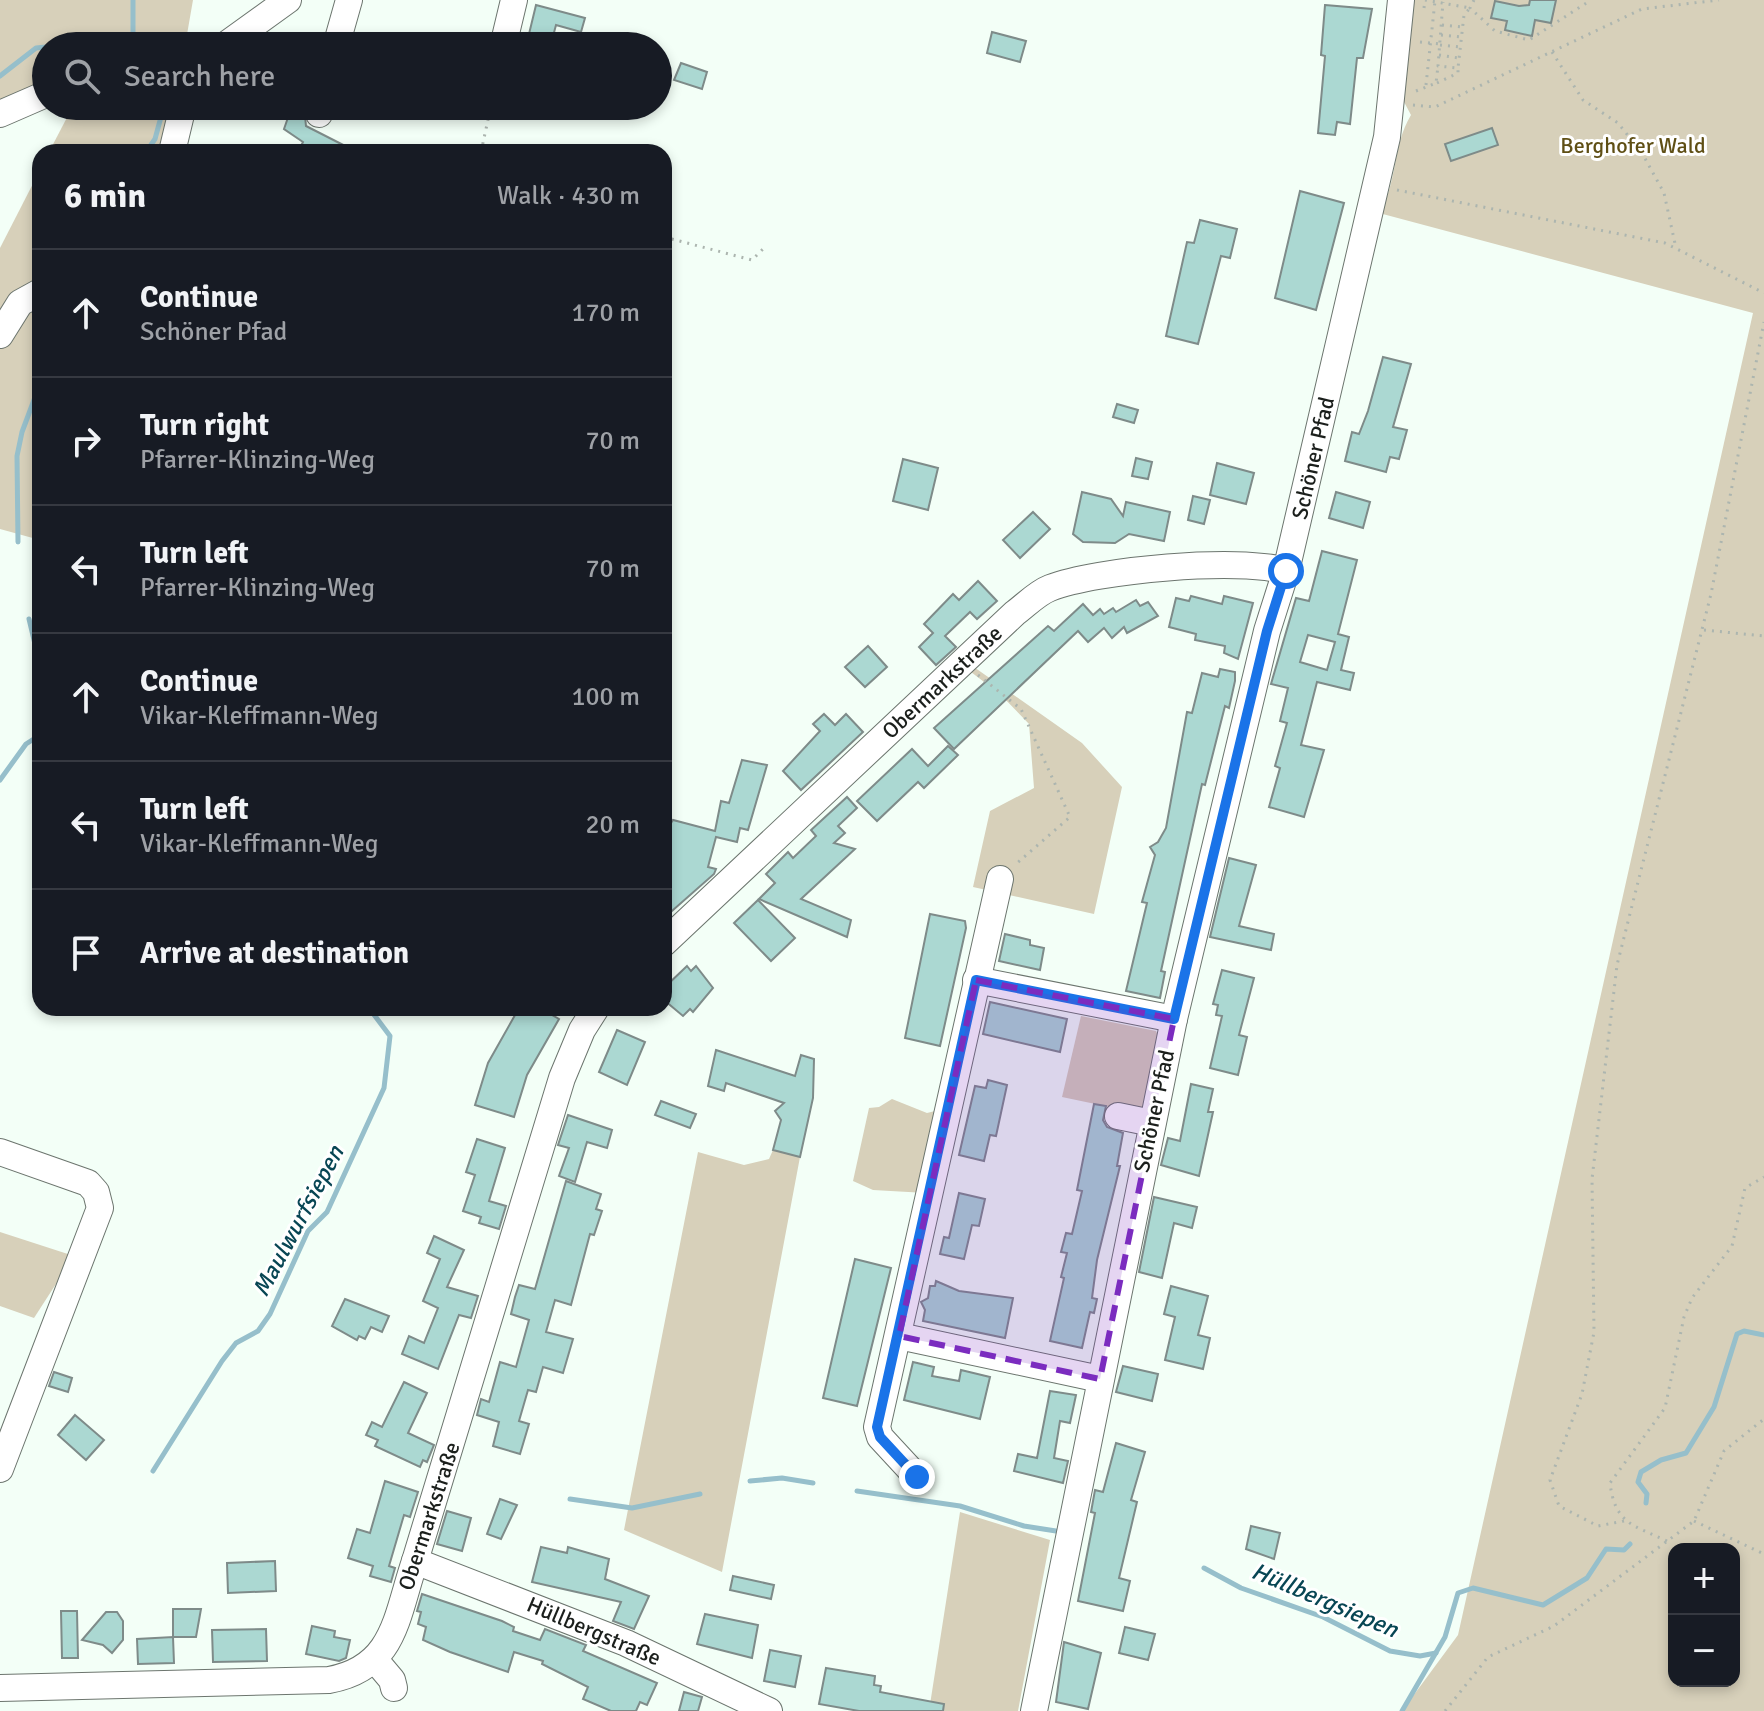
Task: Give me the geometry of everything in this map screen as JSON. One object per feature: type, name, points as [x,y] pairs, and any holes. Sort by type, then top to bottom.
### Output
[{"type":"street","points":[[243,32],[288,0]]},
{"type":"street","points":[[340,32],[349,0]]},
{"type":"street","points":[[506,32],[514,0]]},
{"type":"street","name":"Schöner Pfad","points":[[1034,1711],[1174,1019],[1267,631],[1286,571],[1387,137],[1401,0]]},
{"type":"street","points":[[0,114],[32,100]]},
{"type":"street","points":[[174,144],[180,120]]},
{"type":"street","points":[[0,335],[20,303],[32,296]]},
{"type":"street","name":"Obermarkstraße","points":[[672,935],[1015,613],[1047,590],[1069,582],[1173,567],[1264,565],[1286,571]]},
{"type":"street","points":[[917,1477],[878,1432],[1000,879]]},
{"type":"street","points":[[976,980],[1174,1019]]},
{"type":"street","name":"Obermarkstraße","points":[[376,1661],[393,1626],[415,1561],[562,1078],[591,1016]]},
{"type":"street","points":[[1118,1116],[1152,1123]]},
{"type":"street","points":[[0,1152],[88,1183],[96,1192],[100,1208],[0,1469]]},
{"type":"street","points":[[899,1336],[1100,1379]]},
{"type":"street","name":"Hüllbergstraße","points":[[415,1561],[626,1643],[769,1711]]},
{"type":"street","points":[[0,1688],[329,1680],[356,1672],[376,1661],[392,1680],[394,1688]]},
{"type":"path","points":[[1423,14],[1425,0],[1470,8],[1495,31],[1529,40],[1570,17],[1588,0]]},
{"type":"path","points":[[1417,79],[1415,91],[1458,73],[1464,15],[1474,0]]},
{"type":"path","points":[[1390,102],[1435,107],[1642,9],[1719,0]]},
{"type":"path","points":[[1426,87],[1435,1]]},
{"type":"path","points":[[1436,83],[1443,2]]},
{"type":"path","points":[[1442,25],[1462,27]]},
{"type":"path","points":[[1419,54],[1422,28]]},
{"type":"path","points":[[1441,35],[1461,37]]},
{"type":"path","points":[[1420,42],[1460,47]]},
{"type":"path","points":[[1552,52],[1583,100],[1618,123],[1642,153],[1664,193],[1676,248]]},
{"type":"path","points":[[1439,55],[1459,58]]},
{"type":"path","points":[[1438,66],[1458,68]]},
{"type":"path","points":[[483,144],[488,120]]},
{"type":"path","points":[[1376,186],[1676,248],[1764,293]]},
{"type":"path","points":[[672,239],[752,260],[764,248]]},
{"type":"path","points":[[1624,1521],[1598,1526],[1559,1506],[1550,1480],[1582,1394],[1594,1332],[1592,1179],[1617,965],[1702,630],[1764,322]]},
{"type":"path","points":[[1702,630],[1764,636]]},
{"type":"path","points":[[963,662],[1021,709],[1070,817],[1000,879]]},
{"type":"path","points":[[1667,1541],[1624,1521],[1613,1507],[1610,1483],[1665,1408],[1684,1317],[1692,1298],[1732,1246],[1745,1188],[1764,1177]]},
{"type":"path","points":[[1445,1711],[1488,1657],[1554,1626],[1694,1521],[1724,1451],[1764,1419]]},
{"type":"path","points":[[1694,1521],[1764,1554]]},
{"type":"highlighted area","points":[[976,980],[1174,1019],[1100,1379],[899,1336]]},
{"type":"green space","points":[[0,0],[193,0],[187,32],[32,32],[32,86],[0,101]]},
{"type":"green space","name":"Berghofer Wald","points":[[1411,0],[1764,0],[1764,1711],[1402,1711],[1458,1635],[1753,313],[1379,213],[1411,115],[1403,100]]},
{"type":"green space","points":[[66,120],[170,120],[165,144],[53,144]]},
{"type":"green space","points":[[32,186],[32,538],[0,529],[0,248]]},
{"type":"green space","points":[[971,665],[1082,743],[1122,787],[1094,914],[973,887],[990,811],[1034,788],[1029,724],[1000,694],[967,669]]},
{"type":"green space","points":[[1081,1016],[1156,1031],[1160,1040],[1143,1114],[1062,1097]]},
{"type":"green space","points":[[892,1099],[927,1113],[935,1111],[926,1193],[873,1190],[853,1181],[869,1108],[879,1107]]},
{"type":"green space","points":[[773,1150],[800,1157],[722,1572],[624,1530],[698,1152],[744,1165],[769,1159]]},
{"type":"green space","points":[[0,1232],[74,1256],[34,1318],[0,1306]]},
{"type":"green space","points":[[960,1512],[1050,1540],[1018,1711],[929,1711]]},
{"type":"building","points":[[1530,0],[1556,0],[1551,23],[1535,20],[1532,36],[1505,30],[1507,21],[1491,18],[1495,1],[1519,6],[1529,5]]},
{"type":"building","points":[[536,5],[585,18],[581,32],[556,25],[554,32],[529,32]]},
{"type":"building","points":[[1325,5],[1372,9],[1363,58],[1357,58],[1350,124],[1337,122],[1335,135],[1318,133],[1325,56],[1321,55]]},
{"type":"building","points":[[992,32],[1026,41],[1020,62],[987,53]]},
{"type":"building","points":[[681,63],[707,72],[702,89],[674,80]]},
{"type":"building","points":[[287,120],[305,120],[306,126],[341,144],[302,144],[284,129]]},
{"type":"building","points":[[1492,128],[1498,145],[1451,161],[1445,144]]},
{"type":"building","points":[[1300,191],[1344,203],[1316,310],[1275,298]]},
{"type":"building","points":[[1200,220],[1237,229],[1230,258],[1221,256],[1198,344],[1166,336],[1187,242],[1194,243]]},
{"type":"building","points":[[1383,357],[1411,364],[1393,427],[1407,430],[1399,459],[1390,457],[1386,472],[1345,461],[1352,432],[1359,434],[1368,411]]},
{"type":"building","points":[[1117,404],[1138,410],[1134,423],[1113,417]]},
{"type":"building","points":[[1136,458],[1152,462],[1148,479],[1132,476]]},
{"type":"building","points":[[903,459],[938,468],[928,510],[893,501]]},
{"type":"building","points":[[1217,463],[1254,473],[1246,504],[1210,495]]},
{"type":"building","points":[[1082,492],[1111,499],[1123,516],[1126,502],[1170,512],[1164,541],[1129,534],[1115,543],[1083,542],[1073,534]]},
{"type":"building","points":[[1336,492],[1370,502],[1363,528],[1329,518]]},
{"type":"building","points":[[1193,496],[1210,500],[1204,524],[1188,520]]},
{"type":"building","points":[[1033,512],[1050,529],[1020,558],[1003,540]]},
{"type":"building","points":[[1322,551],[1357,560],[1338,634],[1349,637],[1341,670],[1354,673],[1350,690],[1317,682],[1301,745],[1324,750],[1304,817],[1269,807],[1280,768],[1275,766],[1287,723],[1280,721],[1288,688],[1271,684],[1296,598],[1309,601]],"holes":[[[1308,635],[1335,642],[1327,670],[1300,662]]]},
{"type":"building","points":[[978,581],[997,601],[977,619],[970,612],[945,636],[956,647],[936,665],[919,647],[933,633],[924,624],[953,594],[959,600]]},
{"type":"building","points":[[1191,596],[1222,604],[1224,596],[1253,603],[1238,659],[1224,653],[1225,646],[1195,640],[1196,634],[1169,627],[1176,598],[1189,601]]},
{"type":"building","points":[[1136,600],[1140,606],[1148,602],[1158,616],[1127,633],[1124,627],[1112,638],[1104,628],[1088,642],[1078,631],[954,749],[934,728],[1048,626],[1054,631],[1083,604],[1093,615],[1100,609],[1104,614],[1113,608],[1116,612]]},
{"type":"building","points":[[868,646],[887,667],[865,687],[845,667]]},
{"type":"building","points":[[1220,669],[1235,672],[1235,681],[1229,708],[1225,706],[1205,785],[1202,784],[1161,971],[1165,972],[1160,998],[1126,991],[1147,903],[1142,902],[1155,855],[1150,847],[1158,842],[1166,828],[1187,712],[1192,713],[1202,673],[1218,677]]},
{"type":"building","points":[[824,714],[835,725],[846,714],[863,732],[801,790],[783,771],[820,731],[813,724]]},
{"type":"building","points":[[948,746],[958,755],[924,788],[918,782],[877,821],[857,801],[912,749],[928,766]]},
{"type":"building","points":[[742,760],[767,765],[748,830],[740,828],[737,842],[716,837],[708,867],[716,869],[714,874],[672,911],[672,822],[715,831],[721,801],[729,803]]},
{"type":"building","points":[[847,797],[857,808],[838,826],[845,833],[834,843],[855,849],[801,899],[851,920],[847,937],[759,899],[775,883],[766,874],[788,852],[793,858],[816,836],[811,830]]},
{"type":"building","points":[[1229,858],[1256,865],[1239,926],[1274,934],[1271,950],[1210,937]]},
{"type":"building","points":[[758,900],[795,938],[771,961],[734,923]]},
{"type":"building","points":[[930,914],[965,921],[966,928],[940,1046],[905,1038]]},
{"type":"building","points":[[1005,934],[1030,940],[1030,945],[1044,948],[1040,970],[999,961]]},
{"type":"building","points":[[687,966],[691,971],[696,966],[713,988],[693,1012],[690,1009],[683,1016],[672,1007],[672,980]]},
{"type":"building","points":[[1222,970],[1254,978],[1239,1035],[1247,1037],[1238,1075],[1210,1068],[1222,1016],[1216,1015],[1218,1005],[1213,1004]]},
{"type":"building","points":[[990,1002],[1067,1019],[1060,1052],[983,1034]]},
{"type":"building","points":[[514,1016],[554,1016],[559,1019],[527,1075],[514,1117],[475,1105],[488,1063]]},
{"type":"building","points":[[617,1030],[645,1042],[627,1085],[599,1072]]},
{"type":"building","points":[[716,1050],[795,1076],[801,1055],[814,1059],[813,1098],[800,1157],[773,1150],[781,1120],[775,1111],[784,1103],[726,1083],[724,1091],[708,1086]]},
{"type":"building","points":[[988,1080],[1007,1085],[996,1136],[990,1135],[984,1161],[959,1155],[975,1086],[986,1088]]},
{"type":"building","points":[[1191,1084],[1213,1089],[1208,1112],[1213,1112],[1199,1176],[1161,1165],[1168,1138],[1180,1141]]},
{"type":"building","points":[[661,1101],[696,1114],[690,1128],[655,1115]]},
{"type":"building","points":[[1094,1104],[1106,1106],[1103,1120],[1107,1127],[1123,1133],[1117,1166],[1120,1166],[1097,1260],[1092,1298],[1097,1299],[1094,1313],[1090,1312],[1082,1348],[1050,1341],[1064,1278],[1061,1277],[1067,1253],[1061,1252],[1066,1233],[1072,1234],[1082,1191],[1077,1190]]},
{"type":"building","points":[[568,1115],[612,1130],[607,1148],[587,1142],[575,1182],[559,1176],[569,1148],[558,1145]]},
{"type":"building","points":[[477,1139],[505,1148],[489,1201],[506,1206],[499,1229],[479,1223],[481,1217],[463,1211],[475,1175],[466,1172]]},
{"type":"building","points":[[566,1181],[601,1194],[596,1209],[602,1211],[594,1235],[590,1234],[571,1305],[555,1300],[546,1332],[573,1339],[563,1373],[543,1367],[536,1392],[528,1390],[519,1421],[529,1424],[520,1454],[493,1446],[499,1422],[477,1415],[481,1399],[489,1402],[500,1362],[516,1367],[529,1320],[511,1314],[515,1297],[519,1285],[535,1289]]},
{"type":"building","points":[[959,1193],[985,1199],[979,1226],[972,1225],[964,1259],[940,1254],[944,1237],[949,1238]]},
{"type":"building","points":[[1154,1197],[1197,1207],[1192,1228],[1174,1223],[1162,1278],[1139,1272]]},
{"type":"building","points":[[434,1236],[464,1250],[447,1287],[478,1296],[471,1318],[459,1315],[438,1369],[402,1354],[409,1336],[424,1343],[438,1308],[423,1301],[440,1259],[427,1253]]},
{"type":"building","points":[[855,1259],[891,1268],[857,1406],[823,1398]]},
{"type":"building","points":[[936,1281],[959,1291],[1013,1298],[1005,1338],[923,1321],[925,1310],[921,1302],[928,1298],[930,1286],[935,1286]]},
{"type":"building","points":[[1171,1286],[1208,1296],[1198,1335],[1210,1338],[1203,1369],[1165,1360],[1175,1317],[1164,1314]]},
{"type":"building","points":[[345,1299],[389,1316],[382,1332],[371,1327],[365,1339],[359,1336],[357,1340],[332,1326]]},
{"type":"building","points":[[913,1362],[934,1367],[932,1376],[959,1381],[961,1370],[990,1377],[980,1419],[904,1400]]},
{"type":"building","points":[[1123,1366],[1158,1374],[1152,1401],[1116,1392]]},
{"type":"building","points":[[54,1372],[72,1378],[68,1392],[49,1386]]},
{"type":"building","points":[[404,1382],[427,1393],[408,1433],[434,1445],[427,1462],[423,1460],[420,1467],[375,1446],[378,1440],[366,1435],[372,1422],[382,1427]]},
{"type":"building","points":[[1050,1391],[1076,1395],[1070,1423],[1060,1421],[1054,1458],[1068,1461],[1063,1483],[1014,1471],[1018,1454],[1037,1458]]},
{"type":"building","points":[[75,1415],[104,1440],[86,1460],[58,1435]]},
{"type":"building","points":[[1116,1443],[1145,1452],[1131,1500],[1137,1502],[1119,1578],[1130,1581],[1123,1611],[1078,1601],[1095,1513],[1091,1512],[1095,1490],[1103,1492]]},
{"type":"building","points":[[385,1481],[418,1492],[410,1517],[404,1515],[389,1566],[395,1568],[391,1582],[370,1576],[373,1566],[348,1558],[357,1529],[370,1533]]},
{"type":"building","points":[[500,1499],[517,1505],[501,1539],[487,1534]]},
{"type":"building","points":[[447,1511],[471,1518],[462,1551],[437,1544]]},
{"type":"building","points":[[1251,1526],[1280,1533],[1274,1559],[1246,1549]]},
{"type":"building","points":[[541,1547],[567,1553],[568,1547],[609,1559],[605,1579],[649,1596],[634,1629],[613,1621],[621,1602],[532,1582]]},
{"type":"building","points":[[275,1561],[276,1591],[228,1593],[227,1563]]},
{"type":"building","points":[[733,1576],[774,1585],[771,1599],[730,1590]]},
{"type":"building","points":[[422,1594],[502,1621],[514,1627],[513,1631],[540,1640],[545,1629],[586,1645],[583,1651],[657,1683],[647,1705],[640,1702],[636,1711],[611,1711],[583,1699],[588,1687],[542,1664],[543,1661],[514,1652],[508,1672],[450,1652],[423,1640],[426,1627],[418,1624],[421,1612],[417,1611]]},
{"type":"building","points":[[173,1609],[201,1609],[196,1637],[173,1637]]},
{"type":"building","points":[[61,1611],[77,1611],[78,1658],[62,1658]]},
{"type":"building","points":[[106,1612],[117,1612],[123,1621],[123,1640],[112,1653],[103,1645],[82,1640]]},
{"type":"building","points":[[705,1614],[758,1625],[752,1658],[697,1644]]},
{"type":"building","points":[[312,1626],[335,1631],[334,1637],[350,1640],[346,1658],[339,1661],[306,1654]]},
{"type":"building","points":[[1125,1627],[1155,1634],[1148,1660],[1119,1653]]},
{"type":"building","points":[[266,1629],[267,1661],[213,1662],[212,1630]]},
{"type":"building","points":[[173,1637],[174,1663],[138,1664],[137,1639]]},
{"type":"building","points":[[1064,1642],[1101,1653],[1088,1709],[1056,1702]]},
{"type":"building","points":[[770,1650],[801,1656],[795,1687],[764,1681]]},
{"type":"building","points":[[826,1668],[875,1676],[874,1685],[881,1686],[880,1692],[944,1704],[943,1711],[859,1711],[819,1704]]},
{"type":"building","points":[[684,1692],[702,1697],[698,1711],[679,1711]]},
{"type":"waterway","points":[[133,0],[133,32]]},
{"type":"waterway","points":[[0,76],[32,51]]},
{"type":"waterway","name":"Maulwurfsiepen","points":[[152,144],[160,120]]},
{"type":"waterway","name":"Maulwurfsiepen","points":[[18,542],[17,456],[32,405]]},
{"type":"waterway","name":"Maulwurfsiepen","points":[[29,619],[32,632]]},
{"type":"waterway","points":[[0,780],[32,740]]},
{"type":"waterway","name":"Maulwurfsiepen","points":[[153,1471],[222,1361],[236,1343],[258,1331],[270,1314],[308,1231],[327,1212],[384,1088],[390,1036],[375,1016]]},
{"type":"waterway","points":[[1646,1503],[1647,1494],[1638,1482],[1641,1472],[1661,1460],[1686,1453],[1714,1407],[1737,1334],[1744,1331],[1764,1335]]},
{"type":"waterway","name":"Hüllbergsiepen","points":[[750,1481],[782,1478],[813,1483]]},
{"type":"waterway","name":"Hüllbergsiepen","points":[[857,1491],[960,1506],[1024,1526],[1056,1531]]},
{"type":"waterway","name":"Hüllbergsiepen","points":[[570,1499],[632,1508],[700,1494]]},
{"type":"waterway","points":[[1402,1711],[1445,1637],[1458,1593],[1473,1588],[1543,1605],[1587,1578],[1606,1549],[1624,1550],[1630,1544]]},
{"type":"waterway","name":"Hüllbergsiepen","points":[[1204,1568],[1241,1588],[1323,1617],[1390,1651],[1420,1656],[1436,1653]]},
{"type":"route","points":[[917,1477],[880,1437],[877,1427],[976,980],[1174,1019],[1267,631],[1286,571]]}]
